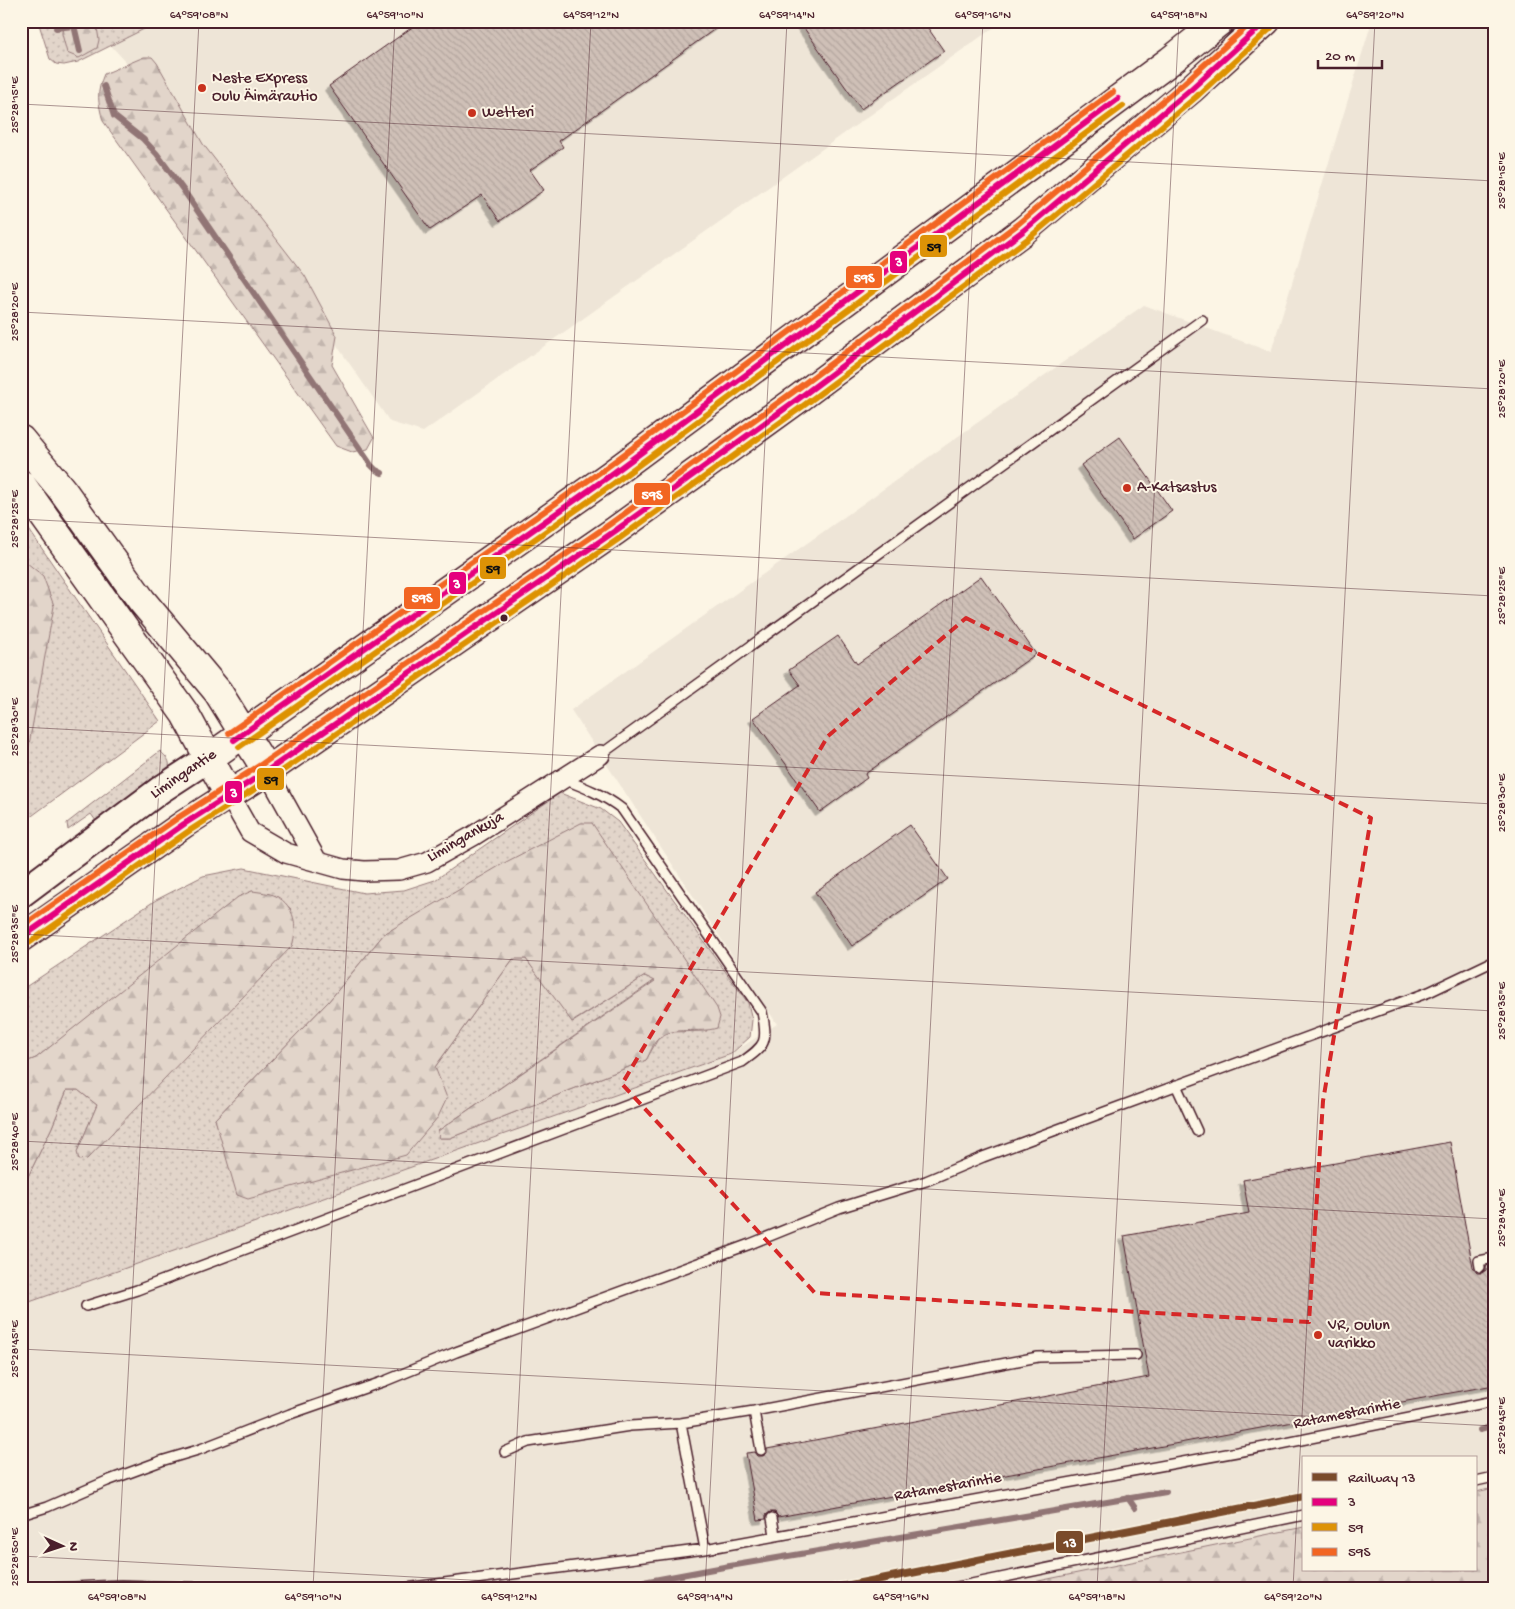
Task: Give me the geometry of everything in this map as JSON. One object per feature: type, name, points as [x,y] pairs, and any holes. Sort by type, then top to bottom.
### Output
[{"type":"main road","name":"Limingantie","points":[[21,894],[160,790],[244,734],[608,477],[1170,61],[1220,21]]},
{"type":"main road","points":[[21,938],[184,824],[267,771],[631,519],[798,399],[1023,231],[1190,90],[1266,21]]},
{"type":"main road","points":[[21,440],[63,491],[142,602],[218,692],[267,771]]},
{"type":"main road","points":[[21,484],[185,714],[229,795]]},
{"type":"street","name":"Limingankuja","points":[[229,795],[250,832],[286,853],[343,869],[364,871],[399,870],[427,862],[473,836],[600,755]]},
{"type":"street","points":[[267,771],[317,861]]},
{"type":"lane","points":[[600,755],[1202,320]]},
{"type":"lane","points":[[86,1306],[137,1290],[742,1062],[760,1050],[766,1032],[762,1012],[622,809],[594,791],[563,779]]},
{"type":"lane","points":[[21,1516],[107,1481],[161,1461],[198,1450],[290,1414],[385,1381],[456,1352],[750,1244],[839,1208],[926,1181],[983,1157],[1429,992],[1494,961]]},
{"type":"lane","points":[[1176,1085],[1197,1131]]},
{"type":"lane","points":[[1480,1267],[1479,1260],[1494,1258]]},
{"type":"lane","points":[[506,1452],[528,1442],[630,1426],[681,1423],[754,1411],[1038,1358],[1136,1355]]},
{"type":"lane","name":"Ratamestarintie","points":[[406,1588],[705,1549],[1282,1444],[1494,1401]]},
{"type":"lane","points":[[754,1411],[761,1450]]},
{"type":"lane","points":[[681,1423],[705,1549]]},
{"type":"lane","points":[[1478,1481],[1494,1477]]},
{"type":"lane","points":[[952,1588],[1302,1515]]},
{"type":"lane","points":[[772,1518],[775,1535]]},
{"type":"lane","points":[[51,1588],[121,1585],[212,1588]]},
{"type":"highlighted area","points":[[966,618],[1371,818],[1323,1101],[1309,1322],[815,1293],[622,1084],[828,736]]},
{"type":"shaded area","points":[[88,21],[1003,21],[423,432],[390,422],[182,122]]},
{"type":"shaded area","points":[[1372,21],[1494,21],[1494,1488],[1478,1492],[1478,1456],[1302,1456],[1302,1527],[1004,1588],[21,1588],[21,1305],[731,1054],[777,1024],[571,710],[1144,305],[1271,352]]},
{"type":"green space","points":[[38,21],[155,21],[152,25],[78,62],[64,65],[56,64],[50,59]]},
{"type":"green space","points":[[63,21],[96,21],[99,40],[97,48],[79,58],[67,53],[62,34]]},
{"type":"green space","points":[[144,57],[152,57],[157,63],[203,144],[305,276],[337,336],[332,365],[374,438],[368,449],[352,452],[336,446],[103,121],[99,98],[104,74]]},
{"type":"green space","points":[[21,518],[160,721],[21,824]]},
{"type":"green space","points":[[21,558],[43,576],[54,606],[21,789]]},
{"type":"green space","points":[[160,751],[169,762],[168,770],[96,821],[91,814],[68,830],[67,823]]},
{"type":"green space","points":[[560,793],[601,809],[618,822],[748,1003],[752,1020],[750,1037],[731,1054],[21,1305],[21,1191],[52,1127],[67,1090],[78,1090],[97,1105],[77,1152],[291,909],[276,896],[252,891],[36,1058],[21,1064],[21,990],[156,900],[203,876],[244,868],[364,893],[404,890],[435,880]],"holes":[[[592,824],[707,1031],[671,1032],[658,1039],[646,1060],[450,1138],[439,1138],[438,1131],[655,980],[645,976],[573,1022],[526,959],[513,959],[435,1067],[227,1155],[215,1119],[329,1001],[384,934]]]},
{"type":"green space","points":[[581,823],[592,823],[717,1008],[720,1017],[717,1028],[671,1032],[656,1041],[646,1060],[450,1138],[439,1138],[438,1131],[655,981],[645,976],[572,1022],[526,959],[513,959],[435,1067],[447,1098],[438,1117],[406,1155],[248,1199],[237,1195],[215,1119],[329,1001],[384,934],[506,862]]},
{"type":"green space","points":[[252,891],[274,895],[287,905],[295,924],[292,946],[87,1159],[79,1160],[77,1152],[97,1105],[78,1090],[67,1090],[52,1127],[21,1191],[21,1064],[36,1058],[238,897]]},
{"type":"green space","points":[[1494,1488],[1494,1588],[1004,1588],[1302,1527],[1302,1572],[1478,1572],[1478,1492]]},
{"type":"building","name":"Wetteri","points":[[421,21],[726,21],[559,141],[563,147],[530,170],[544,190],[500,221],[482,195],[430,230],[329,86]]},
{"type":"building","points":[[799,21],[923,21],[944,51],[861,109]]},
{"type":"building","name":"A-Katsastus","points":[[1120,437],[1172,511],[1133,539],[1081,465]]},
{"type":"building","points":[[981,576],[1036,654],[865,774],[867,778],[820,812],[753,718],[800,685],[789,670],[838,636],[857,664]]},
{"type":"building","points":[[910,825],[948,879],[852,946],[815,892]]},
{"type":"building","name":"VR, Oulun varikko","points":[[1450,1142],[1473,1268],[1477,1273],[1482,1273],[1486,1270],[1486,1266],[1494,1264],[1494,1385],[778,1517],[775,1512],[770,1512],[766,1515],[766,1519],[758,1520],[746,1453],[755,1452],[758,1456],[763,1456],[767,1453],[767,1449],[1149,1377],[1124,1236],[1249,1213],[1243,1180]]},
{"type":"waterway","points":[[73,21],[80,51]]},
{"type":"waterway","points":[[56,28],[73,26]]},
{"type":"waterway","points":[[104,86],[114,116],[143,139],[157,154],[371,465],[382,473]]},
{"type":"waterway","points":[[1480,1430],[1494,1426]]},
{"type":"waterway","points":[[611,1588],[1166,1492]]},
{"type":"waterway","points":[[1128,1498],[1135,1508]]},
{"type":"rail line","name":"13","points":[[835,1588],[1302,1496]]},
{"type":"transit line","name":"59S","points":[[21,927],[179,817],[262,764],[610,524],[793,392],[1018,224],[1184,83],[1253,21]]},
{"type":"transit line","name":"3","points":[[21,938],[184,824],[267,771],[615,531],[798,399],[1023,231],[1190,90],[1266,21]]},
{"type":"transit line","name":"59","points":[[26,945],[189,831],[272,778],[620,538],[803,406],[1029,238],[1196,97],[1272,27]]},
{"type":"transit line","name":"59S","points":[[229,733],[603,470],[1113,92]]},
{"type":"transit line","name":"3","points":[[234,740],[608,477],[1118,99]]},
{"type":"transit line","name":"59","points":[[239,747],[613,484],[1123,106]]},
{"type":"place","name":"Neste Express Oulu Äimärautio","points":[[202,88]]},
{"type":"place","name":"Wetteri","points":[[472,113]]},
{"type":"place","name":"A-Katsastus","points":[[1127,488]]},
{"type":"place","name":"VR, Oulun varikko","points":[[1318,1335]]}]
